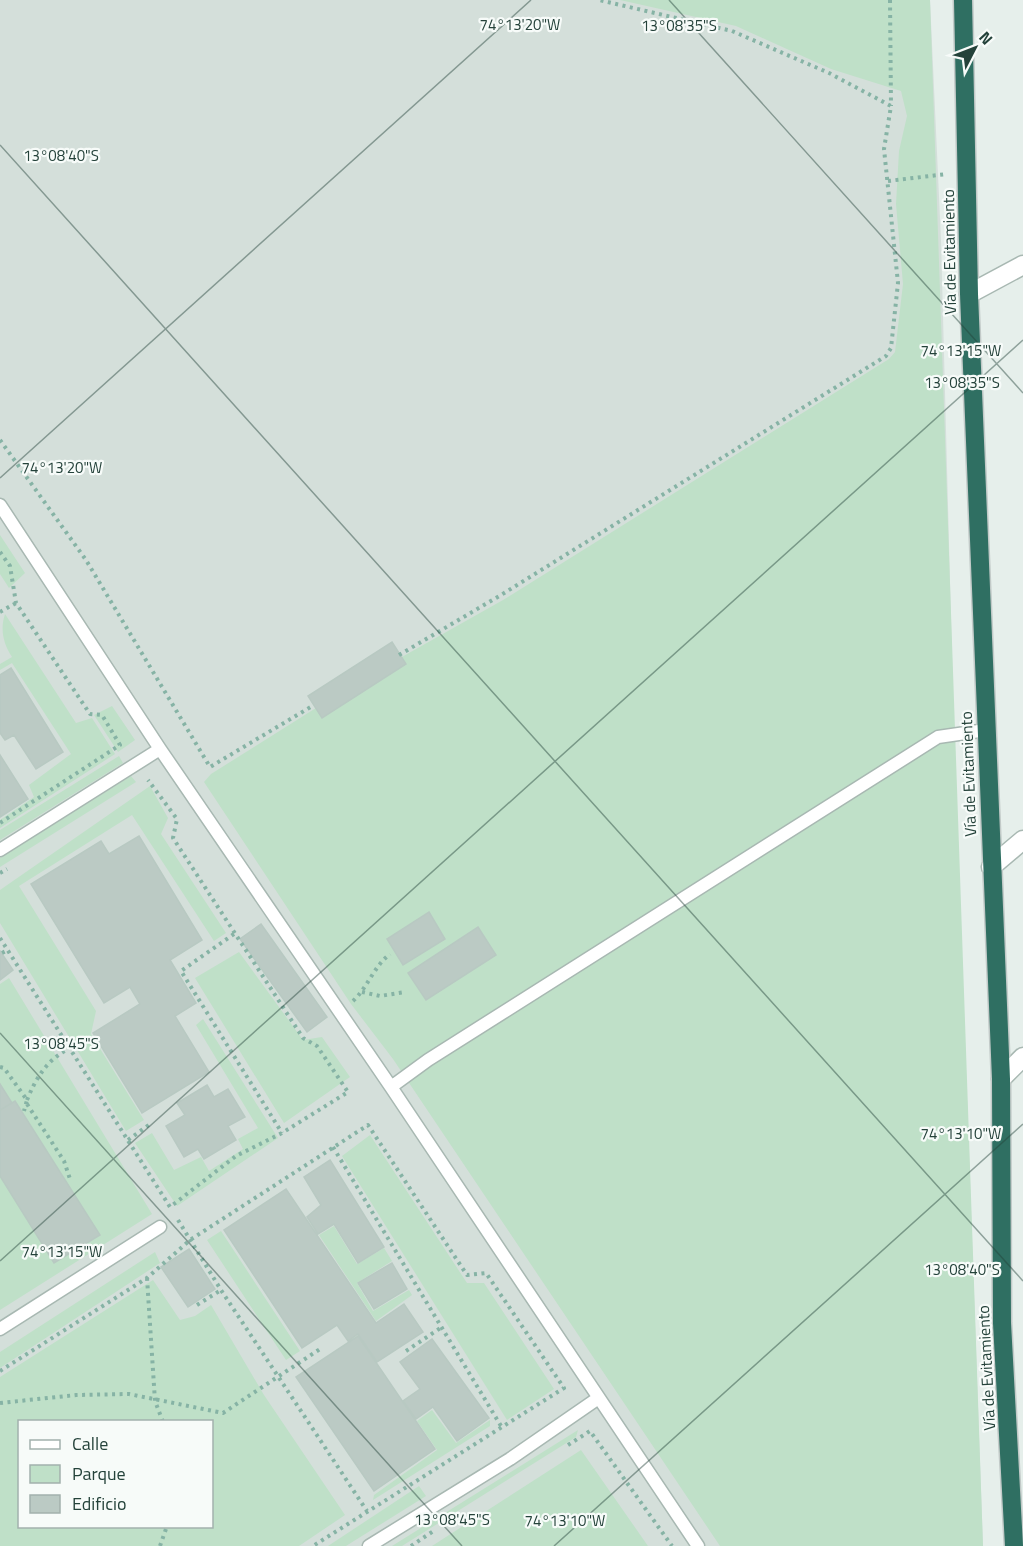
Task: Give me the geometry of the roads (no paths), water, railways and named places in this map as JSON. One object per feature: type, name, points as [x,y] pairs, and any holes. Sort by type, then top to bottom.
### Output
[{"type":"highway","name":"Vía de Evitamiento","points":[[963,0],[969,294],[1001,1079],[1002,1323],[1014,1546]]},
{"type":"street","points":[[969,294],[1023,265]]},
{"type":"street","points":[[992,867],[1023,840]]},
{"type":"street","points":[[1001,1079],[1023,1057]]},
{"type":"lane","points":[[0,505],[160,749],[392,1087],[597,1399],[698,1546]]},
{"type":"lane","points":[[392,1087],[428,1060],[938,737],[986,730]]},
{"type":"lane","points":[[0,850],[160,749]]},
{"type":"lane","points":[[0,1329],[160,1227]]},
{"type":"lane","points":[[369,1546],[510,1459],[597,1399]]}]
